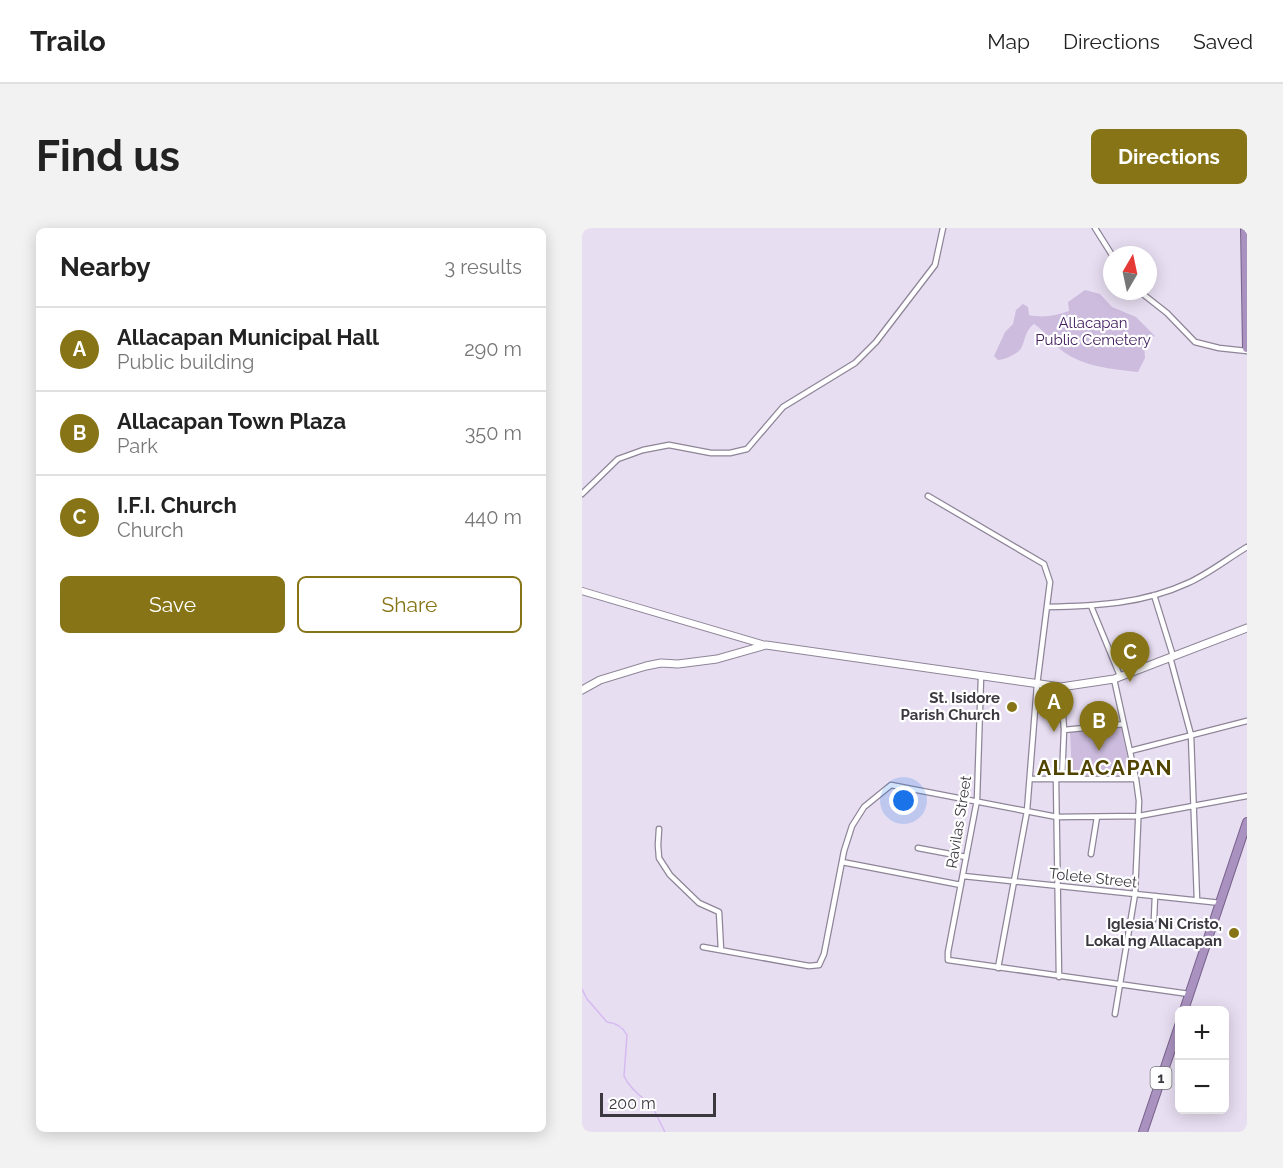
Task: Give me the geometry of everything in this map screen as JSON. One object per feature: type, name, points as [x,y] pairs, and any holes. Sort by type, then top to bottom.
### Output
[{"type":"highway","points":[[1245,228],[1247,350]]},
{"type":"highway","points":[[1185,1006],[1247,822]]},
{"type":"highway","name":"1","points":[[1143,1132],[1175,1035]]},
{"type":"main road","points":[[582,690],[600,680],[656,664],[717,659],[766,645],[1060,687],[1117,677],[1247,628]]},
{"type":"street","points":[[582,494],[618,459],[643,450],[669,446],[711,453],[730,453],[747,449],[783,407],[855,363],[876,342],[936,265],[943,228]]},
{"type":"street","points":[[1095,228],[1106,246]]},
{"type":"street","points":[[1150,300],[1167,313],[1195,342],[1219,348],[1247,350]]},
{"type":"street","points":[[928,496],[1044,564],[1050,582],[1037,685],[1027,811],[998,968],[1189,994]]},
{"type":"street","points":[[1047,607],[1127,602],[1154,595],[1187,584],[1247,547]]},
{"type":"street","points":[[582,591],[766,645]]},
{"type":"street","points":[[1154,595],[1172,656],[1191,735],[1197,900]]},
{"type":"street","points":[[1091,606],[1117,677],[1136,779],[1138,816],[1135,894],[1115,1014]]},
{"type":"street","name":"Ravilas Street","points":[[981,677],[977,800],[947,955],[948,960],[957,963],[998,968]]},
{"type":"street","points":[[1059,976],[1057,817],[1064,730],[1060,687]]},
{"type":"street","points":[[1130,751],[1247,721]]},
{"type":"street","points":[[1064,730],[1124,724]]},
{"type":"street","points":[[1030,779],[1136,779]]},
{"type":"street","points":[[704,947],[819,966],[824,954],[844,851],[856,818],[864,807],[891,785],[1057,817],[1138,816],[1247,796]]},
{"type":"street","points":[[1091,854],[1097,817]]},
{"type":"street","points":[[659,829],[660,858],[670,874],[699,903],[718,912],[721,950]]},
{"type":"street","points":[[918,848],[966,857]]},
{"type":"street","points":[[842,862],[961,885]]},
{"type":"street","name":"Tolete Street","points":[[963,876],[1221,903]]},
{"type":"street","points":[[1154,919],[1155,896]]},
{"type":"green space","name":"Allacapan Public Cemetery","points":[[1085,290],[1100,294],[1103,300],[1112,307],[1136,317],[1155,336],[1144,341],[1145,358],[1138,372],[1098,366],[1070,356],[1034,324],[1028,330],[1018,352],[1000,360],[994,356],[1005,332],[1013,324],[1016,310],[1023,304],[1028,307],[1029,315],[1044,316],[1069,311],[1068,302]]},
{"type":"green space","points":[[1121,727],[1131,774],[1072,775],[1070,732]]},
{"type":"waterway","points":[[582,989],[587,999],[607,1022],[619,1026],[627,1035],[624,1076],[631,1087],[654,1110],[665,1132]]},
{"type":"place","name":"I.F.I. Church","points":[[1130,682]]},
{"type":"place","name":"St. Isidore Parish Church","points":[[1012,707]]},
{"type":"place","name":"Allacapan Municipal Hall","points":[[1054,732]]},
{"type":"place","name":"Allacapan Town Plaza","points":[[1099,751]]},
{"type":"place","name":"Iglesia Ni Cristo, Lokal ng Allacapan","points":[[1234,933]]},
{"type":"district","name":"ALLACAPAN","points":[[1105,767]]}]
